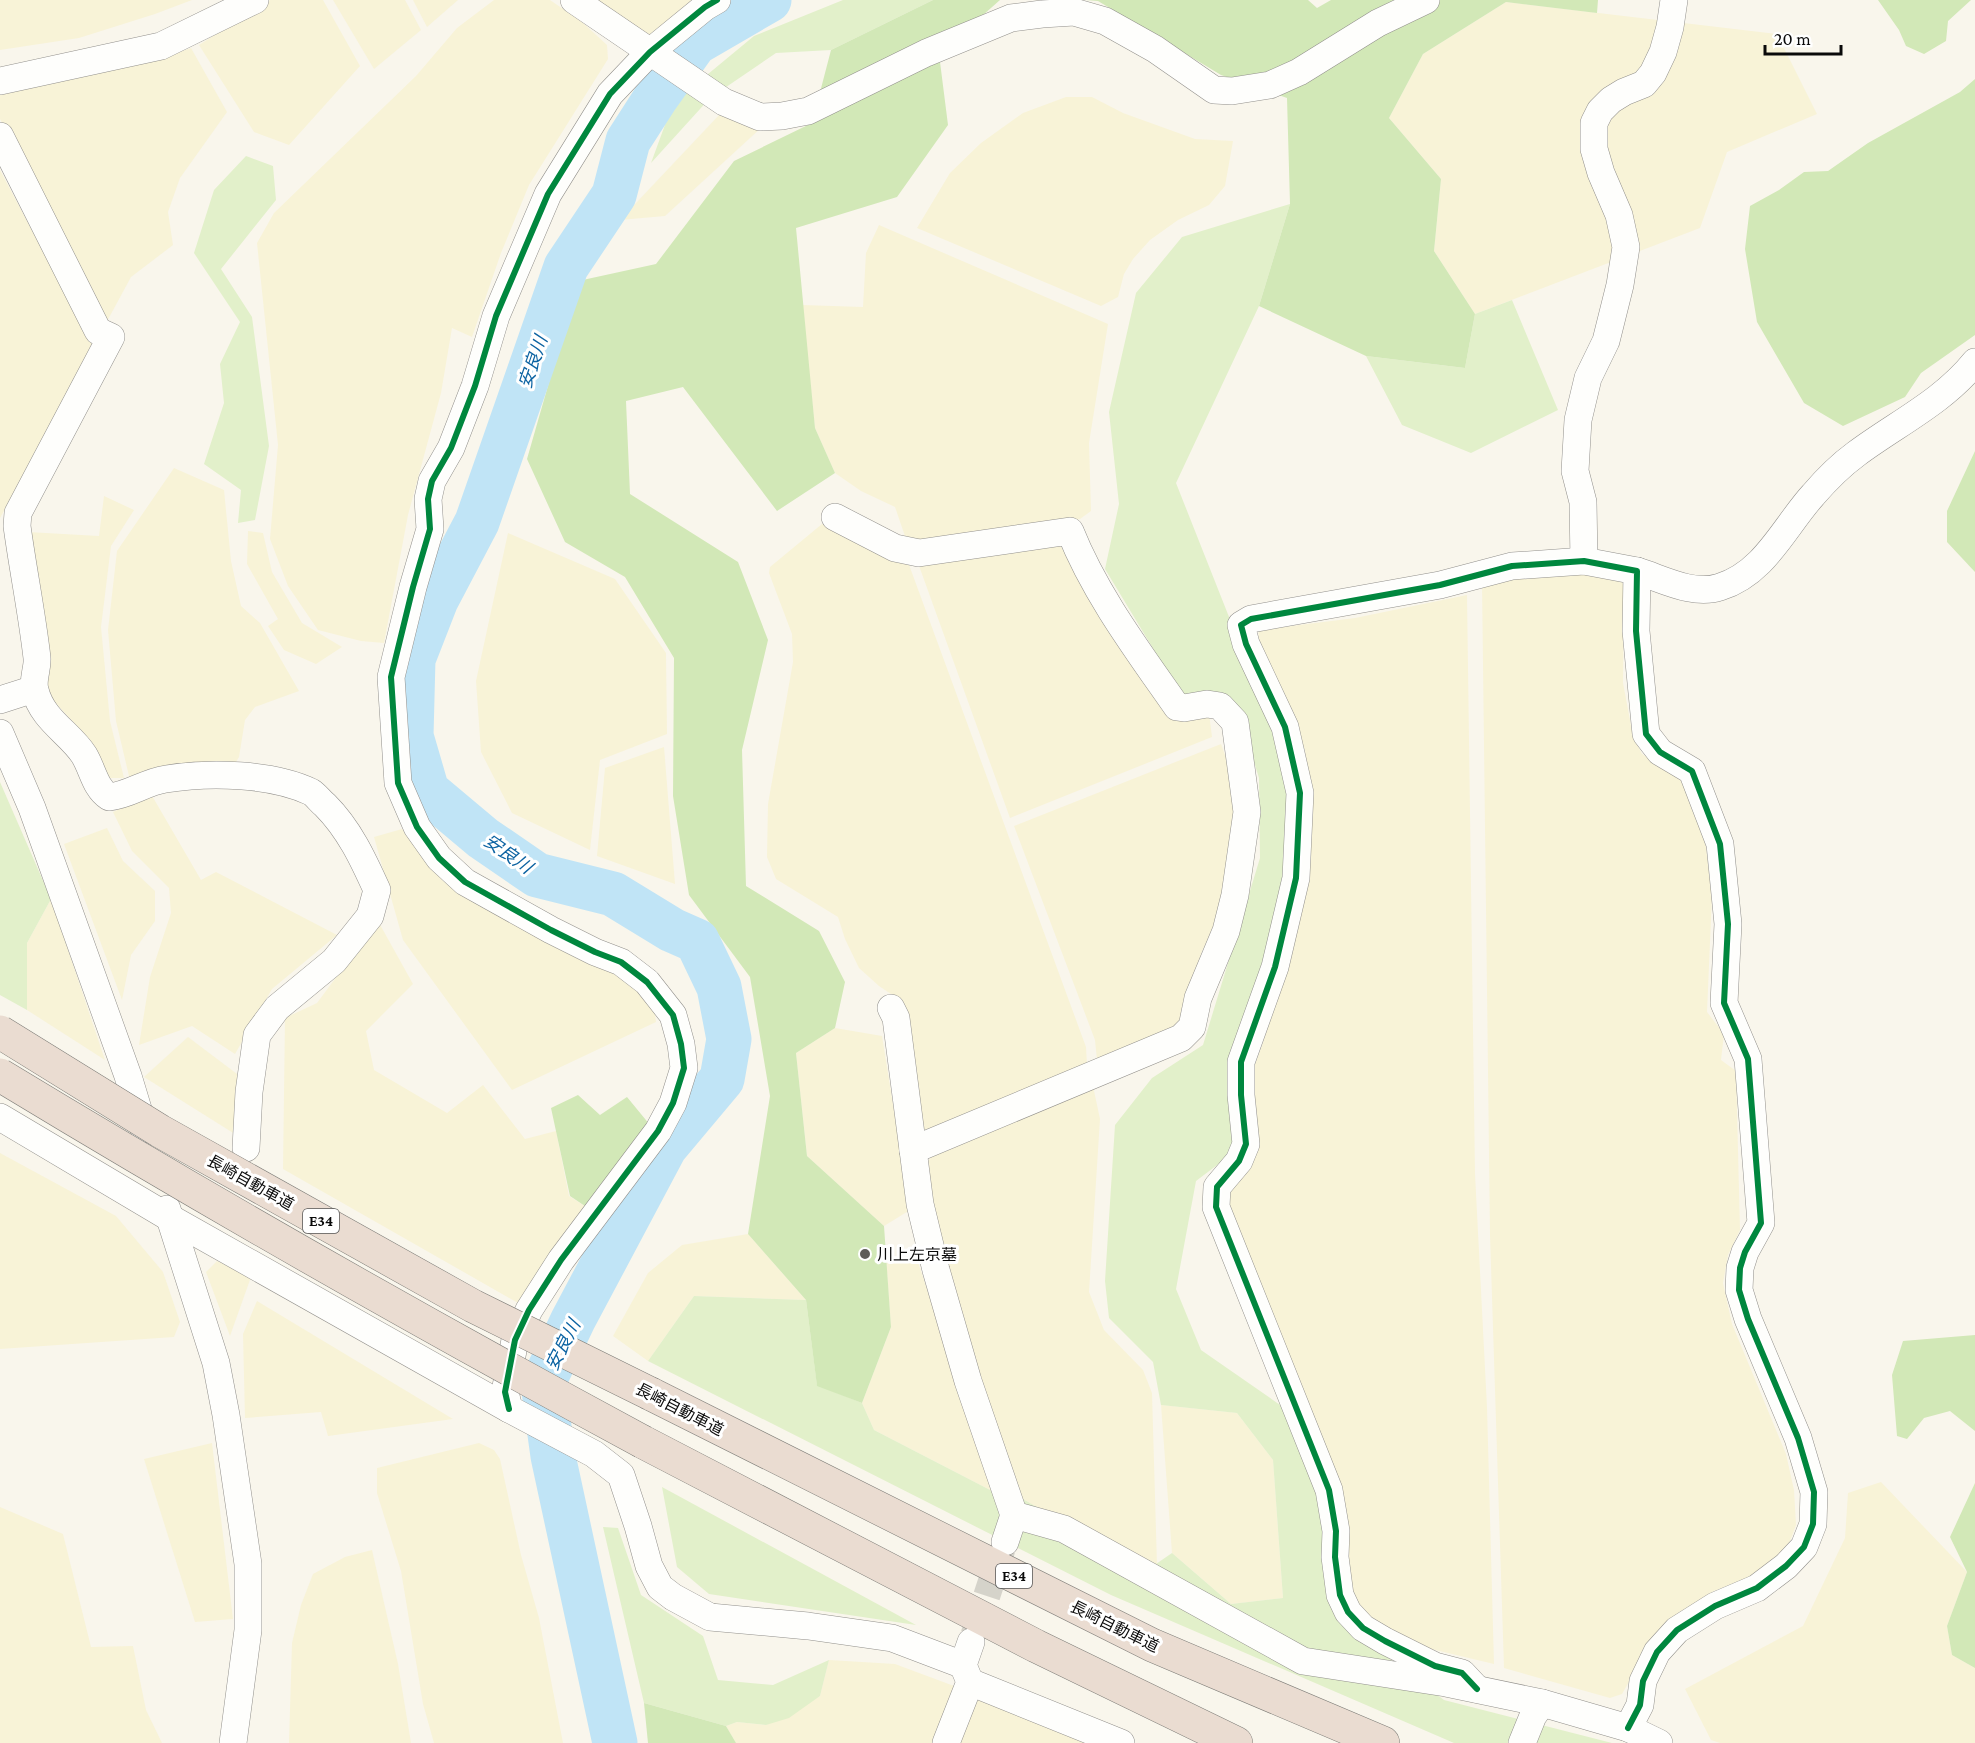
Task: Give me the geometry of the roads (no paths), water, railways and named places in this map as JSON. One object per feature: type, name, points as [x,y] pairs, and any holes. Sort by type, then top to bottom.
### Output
[{"type":"highway","name":"長崎自動車道","points":[[0,1032],[160,1131],[462,1300],[1152,1645],[1383,1743]]},
{"type":"highway","name":"E34","points":[[0,1075],[143,1162],[458,1342],[643,1442],[1025,1641],[1236,1743]]},
{"type":"street","points":[[0,81],[161,46],[255,0]]},
{"type":"street","points":[[574,0],[724,102],[760,117],[808,111],[926,54],[1011,18],[1074,12],[1105,21],[1155,50],[1214,90],[1232,91],[1270,85],[1299,72],[1378,23],[1426,0]]},
{"type":"street","points":[[508,1409],[505,1392],[515,1340],[529,1311],[561,1260],[658,1131],[673,1103],[684,1068],[681,1044],[673,1015],[647,982],[621,962],[551,930],[465,882],[439,858],[417,827],[398,783],[391,677],[430,529],[428,499],[432,481],[451,448],[475,386],[500,306],[548,194],[610,94],[650,52],[705,6],[717,0]]},
{"type":"street","points":[[1584,561],[1583,502],[1575,471],[1578,420],[1588,378],[1606,340],[1620,285],[1626,247],[1619,215],[1601,173],[1594,149],[1593,123],[1600,111],[1611,100],[1644,84],[1653,73],[1663,52],[1674,0]]},
{"type":"street","points":[[0,136],[98,331],[111,337],[18,513],[17,526],[37,660],[34,689],[57,727],[83,753],[100,792],[109,797],[131,793],[147,784],[165,779],[232,775],[274,780],[312,793],[338,818],[360,851],[377,890],[370,916],[334,962],[277,1008],[257,1035],[249,1092],[246,1148]]},
{"type":"street","points":[[1477,1689],[1462,1673],[1435,1666],[1385,1641],[1363,1628],[1348,1612],[1340,1595],[1335,1557],[1336,1531],[1329,1490],[1216,1207],[1217,1187],[1239,1161],[1246,1144],[1241,1095],[1241,1062],[1275,967],[1296,878],[1300,793],[1285,727],[1246,644],[1241,625],[1251,619],[1440,585],[1512,566],[1584,561],[1637,571],[1690,589],[1719,588],[1746,576],[1775,545],[1812,495],[1854,455],[1938,399],[1963,377],[1975,362]]},
{"type":"street","points":[[835,517],[895,548],[919,553],[1070,531],[1079,555],[1126,633],[1177,707],[1207,704],[1220,706],[1234,722],[1247,812],[1235,895],[1226,931],[1198,998],[1192,1027],[1181,1038],[913,1150]]},
{"type":"street","points":[[1628,1728],[1640,1705],[1643,1681],[1657,1653],[1677,1630],[1715,1606],[1757,1588],[1786,1566],[1804,1547],[1813,1524],[1814,1492],[1798,1438],[1748,1319],[1739,1290],[1740,1268],[1745,1252],[1761,1223],[1748,1059],[1724,1003],[1728,924],[1720,844],[1692,771],[1660,752],[1646,734],[1636,631],[1637,571]]},
{"type":"street","points":[[0,700],[34,689]]},
{"type":"street","points":[[0,733],[32,808],[128,1076],[216,1363],[248,1564],[248,1630],[234,1743]]},
{"type":"street","points":[[891,1008],[896,1018],[920,1204],[936,1270],[968,1381],[1014,1515],[1005,1542]]},
{"type":"street","points":[[0,1117],[170,1218],[508,1409],[594,1454],[621,1475],[649,1566],[660,1587],[673,1597],[710,1617],[808,1626],[892,1638],[968,1663],[1121,1743]]},
{"type":"street","points":[[1014,1515],[1064,1529],[1303,1661],[1477,1689],[1537,1709],[1628,1728],[1659,1743]]},
{"type":"street","points":[[946,1743],[968,1663]]},
{"type":"street","points":[[1522,1743],[1537,1709]]},
{"type":"waterway","name":"安良川","points":[[615,1743],[553,1456],[543,1383],[573,1320],[665,1147],[722,1079],[729,1039],[719,987],[697,941],[672,930],[613,894],[537,875],[483,838],[427,791],[411,736],[413,659],[436,600],[477,522],[566,267],[614,195],[628,141],[695,43],[769,0]]},
{"type":"tunnel","points":[[974,1635],[1002,1549]]},
{"type":"place","name":"川上左京墓","points":[[865,1254]]}]
